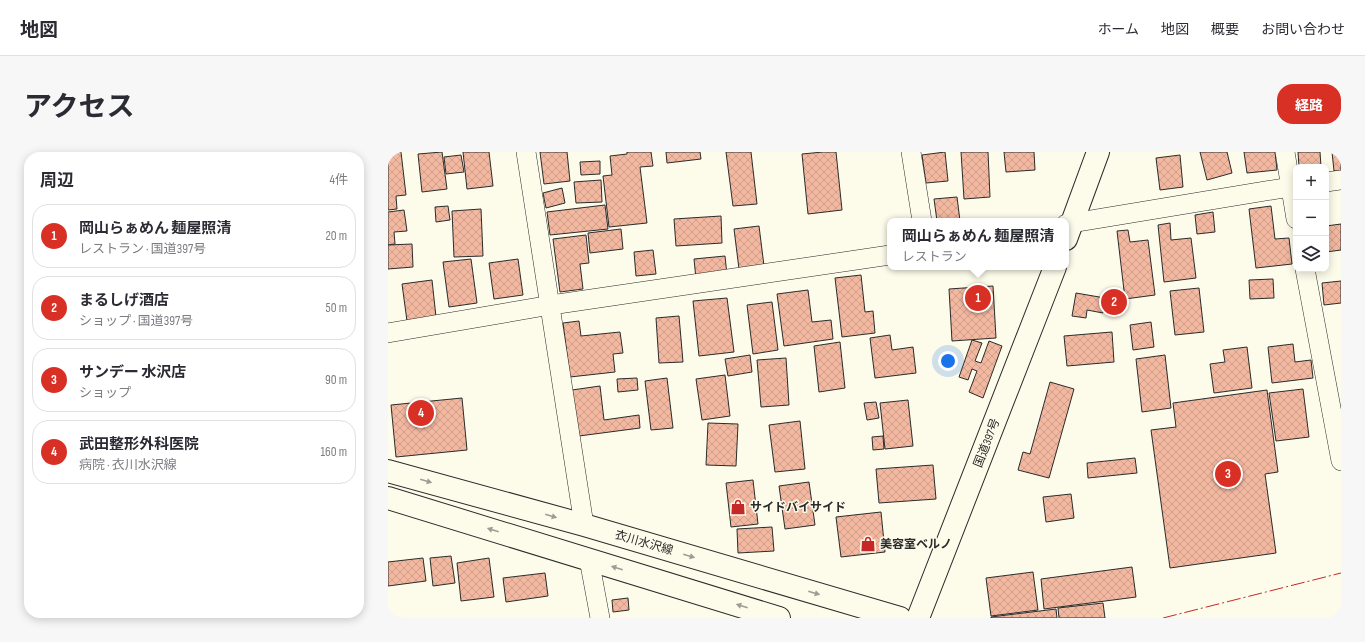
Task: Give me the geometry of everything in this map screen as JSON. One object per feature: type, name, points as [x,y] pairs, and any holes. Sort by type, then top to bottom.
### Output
[{"type":"main road","points":[[1069,226],[1098,152]]},
{"type":"main road","name":"国道397号","points":[[918,618],[1054,270]]},
{"type":"main road","name":"衣川水沢線","points":[[388,471],[584,525],[900,618]]},
{"type":"main road","points":[[388,498],[779,618]]},
{"type":"street","points":[[526,152],[584,525]]},
{"type":"street","points":[[911,152],[922,218]]},
{"type":"street","points":[[1069,229],[1293,187],[1285,152]]},
{"type":"street","points":[[1329,182],[1341,180]]},
{"type":"street","points":[[388,333],[551,305],[887,255]]},
{"type":"street","points":[[1306,272],[1341,461]]},
{"type":"street","points":[[589,559],[600,618]]},
{"type":"building","points":[[388,152],[401,152],[406,195],[396,196],[397,209],[388,210]]},
{"type":"building","points":[[442,152],[447,189],[422,192],[418,154]]},
{"type":"building","points":[[463,152],[489,152],[493,186],[467,189]]},
{"type":"building","points":[[540,152],[567,152],[570,181],[544,184]]},
{"type":"building","points":[[627,152],[651,152],[653,166],[640,167],[647,223],[609,227],[603,176],[612,175],[610,156],[627,154]]},
{"type":"building","points":[[666,152],[700,152],[701,159],[667,163]]},
{"type":"building","points":[[726,152],[751,152],[757,204],[733,206]]},
{"type":"building","points":[[836,152],[842,210],[808,214],[802,154]]},
{"type":"building","points":[[945,152],[948,181],[926,183],[922,155]]},
{"type":"building","points":[[961,152],[988,152],[990,197],[964,199]]},
{"type":"building","points":[[1004,152],[1034,152],[1035,170],[1006,172]]},
{"type":"building","points":[[1200,152],[1227,152],[1232,173],[1207,180]]},
{"type":"building","points":[[1244,152],[1275,152],[1277,170],[1247,173]]},
{"type":"building","points":[[1298,152],[1320,152],[1321,164],[1299,164]]},
{"type":"building","points":[[1332,152],[1341,152],[1341,171],[1334,171]]},
{"type":"building","points":[[461,155],[464,172],[446,174],[444,157]]},
{"type":"building","points":[[1180,155],[1183,187],[1160,190],[1156,158]]},
{"type":"building","points":[[600,161],[600,174],[581,175],[580,162]]},
{"type":"building","points":[[601,180],[602,202],[576,203],[574,182]]},
{"type":"building","points":[[562,188],[565,203],[546,208],[543,193]]},
{"type":"building","points":[[957,197],[960,218],[937,218],[934,199]]},
{"type":"building","points":[[605,205],[608,229],[550,235],[547,212]]},
{"type":"building","points":[[448,206],[450,220],[436,222],[435,207]]},
{"type":"building","points":[[1271,206],[1275,239],[1289,238],[1292,264],[1256,268],[1249,209]]},
{"type":"building","points":[[481,209],[483,256],[454,257],[452,211]]},
{"type":"building","points":[[404,210],[407,231],[394,232],[395,244],[388,245],[388,212]]},
{"type":"building","points":[[1213,212],[1215,232],[1197,234],[1195,215]]},
{"type":"building","points":[[721,216],[722,243],[676,246],[674,219]]},
{"type":"building","points":[[1170,223],[1171,240],[1191,238],[1196,278],[1164,282],[1158,225]]},
{"type":"building","points":[[1341,224],[1341,250],[1329,252],[1329,226]]},
{"type":"building","points":[[759,226],[764,266],[739,269],[734,229]]},
{"type":"building","points":[[621,229],[623,249],[590,253],[588,233]]},
{"type":"building","points":[[1128,230],[1130,242],[1148,240],[1155,295],[1125,299],[1117,231]]},
{"type":"building","points":[[586,235],[589,263],[580,264],[583,289],[560,292],[553,239]]},
{"type":"building","points":[[412,244],[413,267],[388,269],[388,245]]},
{"type":"building","points":[[653,250],[656,274],[636,276],[634,252]]},
{"type":"building","points":[[725,256],[727,275],[696,279],[694,259]]},
{"type":"building","points":[[471,259],[477,303],[449,307],[443,262]]},
{"type":"building","points":[[518,259],[523,295],[494,299],[489,263]]},
{"type":"building","points":[[861,275],[865,312],[873,311],[875,333],[842,337],[835,278]]},
{"type":"building","points":[[1273,279],[1274,298],[1250,299],[1249,280]]},
{"type":"building","points":[[432,280],[436,317],[407,321],[402,284]]},
{"type":"building","points":[[1341,281],[1341,303],[1324,305],[1322,283]]},
{"type":"building","points":[[993,286],[996,338],[952,341],[949,289]]},
{"type":"building","points":[[1199,288],[1204,332],[1175,335],[1170,291]]},
{"type":"building","points":[[808,290],[812,322],[831,320],[833,339],[784,346],[777,294]]},
{"type":"building","points":[[1076,293],[1105,298],[1103,313],[1087,310],[1086,318],[1072,316]]},
{"type":"building","points":[[727,298],[734,352],[699,356],[693,301]]},
{"type":"building","points":[[772,302],[778,350],[753,354],[747,305]]},
{"type":"building","points":[[679,316],[683,362],[659,363],[656,318]]},
{"type":"building","points":[[579,321],[581,336],[620,332],[623,353],[613,354],[615,372],[570,377],[563,323]]},
{"type":"building","points":[[1151,322],[1154,347],[1133,350],[1130,325]]},
{"type":"building","points":[[1112,332],[1114,362],[1067,366],[1064,336]]},
{"type":"building","points":[[890,335],[892,350],[913,347],[916,373],[875,378],[870,338]]},
{"type":"building","points":[[972,340],[982,343],[975,361],[981,363],[989,341],[1002,346],[983,398],[969,392],[977,371],[972,369],[968,380],[959,377]]},
{"type":"building","points":[[840,342],[845,388],[819,392],[814,346]]},
{"type":"building","points":[[1293,344],[1295,362],[1311,360],[1313,378],[1272,383],[1268,347]]},
{"type":"building","points":[[1247,347],[1252,388],[1214,393],[1210,364],[1225,362],[1223,350]]},
{"type":"building","points":[[750,355],[752,372],[728,376],[725,359]]},
{"type":"building","points":[[1165,355],[1171,408],[1142,412],[1136,359]]},
{"type":"building","points":[[786,358],[789,405],[761,407],[757,360]]},
{"type":"building","points":[[725,375],[730,416],[702,420],[696,379]]},
{"type":"building","points":[[637,378],[638,390],[618,392],[617,379]]},
{"type":"building","points":[[667,378],[673,428],[651,430],[645,381]]},
{"type":"building","points":[[1050,382],[1074,389],[1049,478],[1018,470],[1023,452],[1030,454]]},
{"type":"building","points":[[600,386],[604,420],[639,415],[640,428],[579,436],[572,390]]},
{"type":"building","points":[[1303,389],[1309,437],[1276,441],[1269,393]]},
{"type":"building","points":[[1267,390],[1278,472],[1265,474],[1276,553],[1170,568],[1151,430],[1176,427],[1173,403]]},
{"type":"building","points":[[462,398],[467,450],[396,457],[391,405]]},
{"type":"building","points":[[908,400],[913,446],[885,449],[880,403]]},
{"type":"building","points":[[876,402],[879,418],[867,420],[864,403]]},
{"type":"building","points":[[800,421],[805,469],[775,472],[769,425]]},
{"type":"building","points":[[708,423],[738,424],[736,466],[706,465]]},
{"type":"building","points":[[883,436],[884,449],[873,450],[872,437]]},
{"type":"building","points":[[1135,458],[1137,473],[1088,478],[1087,463]]},
{"type":"building","points":[[933,465],[936,499],[879,503],[876,469]]},
{"type":"building","points":[[753,480],[758,524],[731,527],[726,483]]},
{"type":"building","points":[[809,482],[815,525],[785,529],[779,486]]},
{"type":"building","points":[[1071,494],[1074,518],[1046,522],[1043,497]]},
{"type":"building","points":[[881,512],[885,552],[841,557],[836,517]]},
{"type":"building","points":[[772,527],[774,551],[738,553],[737,529]]},
{"type":"building","points":[[451,556],[455,583],[433,586],[430,558]]},
{"type":"building","points":[[423,558],[426,581],[388,586],[388,562]]},
{"type":"building","points":[[489,558],[494,597],[461,601],[457,563]]},
{"type":"building","points":[[1132,567],[1136,597],[1044,609],[1041,579]]},
{"type":"building","points":[[1033,572],[1038,610],[991,616],[986,578]]},
{"type":"building","points":[[545,573],[548,596],[506,602],[503,578]]},
{"type":"building","points":[[628,598],[629,610],[613,612],[612,600]]},
{"type":"building","points":[[1103,603],[1105,618],[1059,618],[1058,608]]},
{"type":"building","points":[[1056,609],[1057,618],[991,618],[991,617]]},
{"type":"power","points":[[1163,618],[1341,573]]},
{"type":"place","name":"岡山らぁめん 麺屋照清","points":[[978,298]]},
{"type":"place","name":"まるしげ酒店","points":[[1114,302]]},
{"type":"place","name":"武田整形外科医院","points":[[421,413]]},
{"type":"place","name":"サンデー 水沢店","points":[[1228,474]]},
{"type":"place","name":"サイドバイサイド","points":[[738,507]]},
{"type":"place","name":"美容室ベルノ","points":[[868,544]]}]
